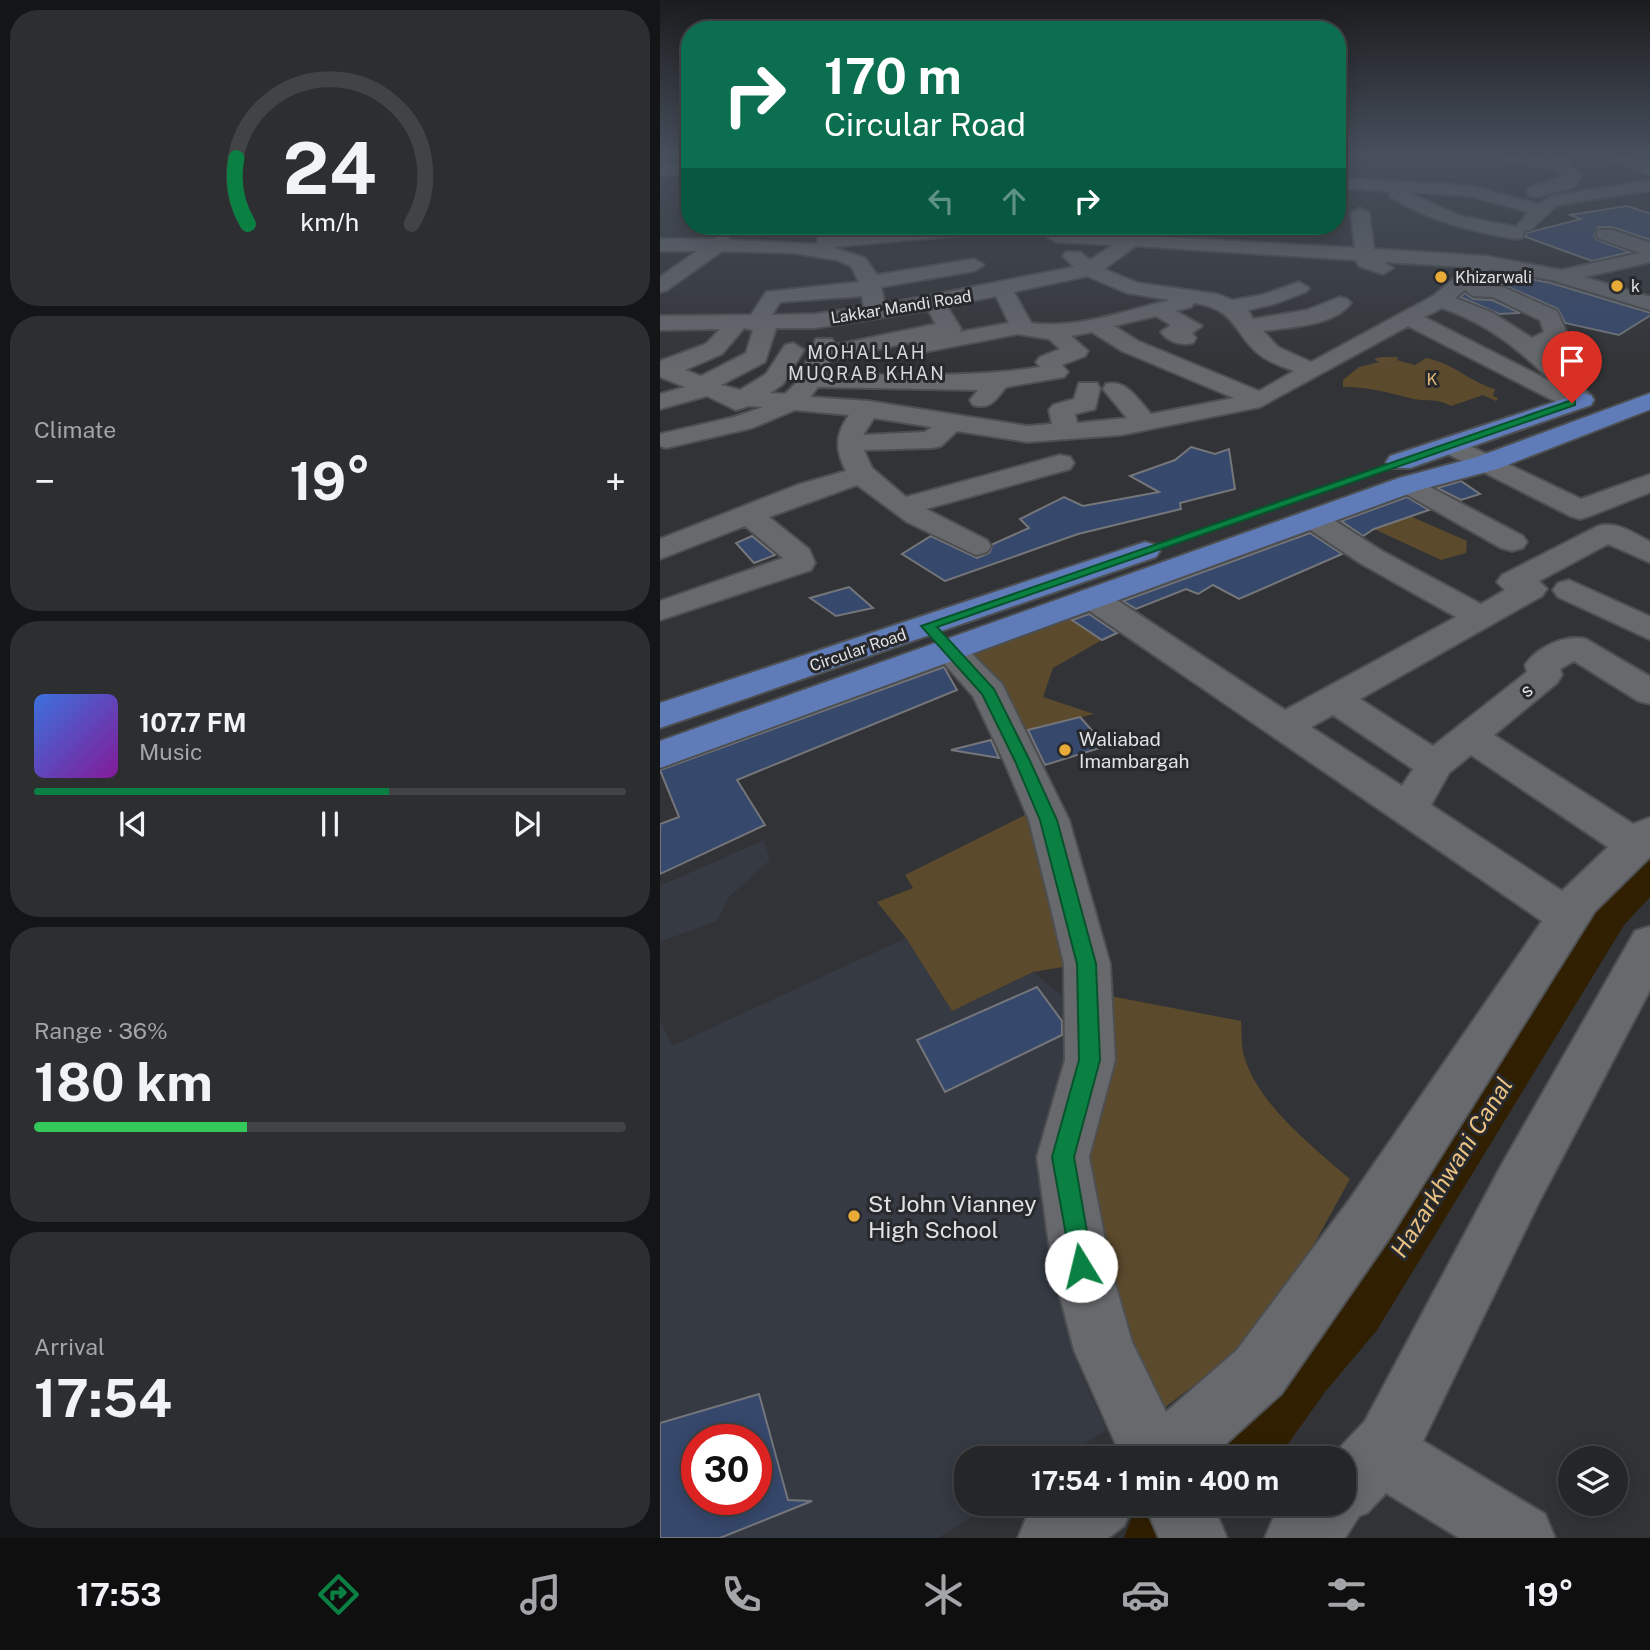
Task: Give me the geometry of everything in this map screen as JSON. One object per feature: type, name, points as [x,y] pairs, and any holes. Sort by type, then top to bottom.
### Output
[{"type":"main road","name":"Circular Road","points":[[660,716],[939,639],[1451,445],[1650,376]]},
{"type":"main road","points":[[660,755],[939,639],[1092,598],[1410,484],[1487,463],[1650,400]]},
{"type":"street","points":[[1360,227],[1365,259]]},
{"type":"street","points":[[1492,227],[1516,233]]},
{"type":"street","points":[[1060,413],[1145,423],[1260,400],[1408,318],[1431,290],[1474,256],[1523,227]]},
{"type":"street","points":[[1605,234],[1650,250]]},
{"type":"street","points":[[660,245],[691,235]]},
{"type":"street","points":[[696,235],[715,247],[821,242],[892,235]]},
{"type":"street","points":[[660,286],[730,235]]},
{"type":"street","points":[[987,246],[1016,237],[1039,235]]},
{"type":"street","points":[[1051,235],[1089,270],[1142,290],[1218,302],[1240,314],[1247,327],[1270,352],[1312,371]]},
{"type":"street","points":[[1058,235],[1188,245],[1261,239]]},
{"type":"street","points":[[1083,238],[1088,235]]},
{"type":"street","points":[[1244,235],[1365,259],[1474,256],[1560,276],[1609,302]]},
{"type":"street","name":"Lakkar Mandi Road","points":[[660,323],[815,321],[935,303],[1089,270],[1131,241]]},
{"type":"street","points":[[821,242],[865,276],[902,340]]},
{"type":"street","points":[[1142,290],[1188,245]]},
{"type":"street","points":[[1588,250],[1618,264],[1647,295],[1603,310],[1609,302]]},
{"type":"street","points":[[865,276],[871,255],[931,253]]},
{"type":"street","points":[[1474,256],[1480,292],[1496,292],[1549,316],[1556,333],[1549,340],[1529,345]]},
{"type":"street","points":[[1560,276],[1650,256]]},
{"type":"street","points":[[1334,275],[1365,259]]},
{"type":"street","points":[[1365,259],[1489,317],[1529,345],[1577,401]]},
{"type":"street","points":[[715,347],[753,323],[773,296],[865,276],[974,265]]},
{"type":"street","points":[[686,268],[714,267]]},
{"type":"street","points":[[783,270],[865,276]]},
{"type":"street","points":[[786,413],[809,382],[822,349],[850,349],[902,340],[952,339],[1022,327],[1059,331],[1157,310],[1218,302],[1267,300],[1292,282]]},
{"type":"street","points":[[1247,327],[1321,314],[1340,303],[1333,300],[1358,288]]},
{"type":"street","points":[[1003,290],[1022,327]]},
{"type":"street","points":[[1489,317],[1571,304],[1609,302]]},
{"type":"street","points":[[935,303],[952,339]]},
{"type":"street","points":[[1157,310],[1191,326],[1172,332],[1185,338]]},
{"type":"street","points":[[1408,318],[1577,401]]},
{"type":"street","points":[[664,356],[698,323]]},
{"type":"street","points":[[660,401],[706,386],[757,357],[759,348],[753,323]]},
{"type":"street","points":[[1096,325],[1130,346],[1260,400]]},
{"type":"street","points":[[863,413],[901,383],[998,381],[1057,372],[1048,362],[1077,351],[1060,338],[1059,331]]},
{"type":"street","points":[[901,383],[904,363],[952,339]]},
{"type":"street","points":[[664,356],[715,347],[759,348]]},
{"type":"street","points":[[850,349],[863,413],[852,460],[861,475],[888,499],[976,546]]},
{"type":"street","points":[[663,447],[775,379],[793,350]]},
{"type":"street","points":[[664,356],[706,386],[727,396],[747,397],[786,413]]},
{"type":"street","points":[[904,507],[947,464],[958,423],[998,381]]},
{"type":"street","points":[[809,382],[947,464],[1060,463]]},
{"type":"street","points":[[663,447],[762,417],[786,413],[863,413],[958,423],[1027,434],[1060,413],[1086,404],[1088,388]]},
{"type":"street","points":[[1115,389],[1145,423]]},
{"type":"street","points":[[1451,445],[1580,510],[1650,482]]},
{"type":"street","points":[[670,547],[807,491],[861,475]]},
{"type":"street","points":[[1410,484],[1512,542]]},
{"type":"street","points":[[1619,494],[1650,510]]},
{"type":"street","points":[[661,602],[799,563],[798,555],[750,516]]},
{"type":"street","points":[[1313,519],[1371,557],[1481,617]]},
{"type":"street","points":[[1283,727],[1531,589],[1513,582],[1608,532],[1650,554]]},
{"type":"street","points":[[661,602],[711,574],[670,547]]},
{"type":"street","points":[[1569,590],[1650,630]]},
{"type":"street","points":[[1092,598],[1567,916]]},
{"type":"street","points":[[939,639],[989,692],[1049,820],[1070,896],[1087,964],[1090,1060],[1063,1157],[1081,1266],[1104,1350],[1149,1446]]},
{"type":"street","name":"s","points":[[1408,810],[1434,765],[1545,675],[1542,664],[1574,646],[1650,693]]},
{"type":"street","points":[[1334,699],[1434,765]]},
{"type":"street","points":[[1176,1446],[1260,1372],[1370,1218],[1567,916],[1580,899],[1643,838],[1469,736]]},
{"type":"street","points":[[1521,1538],[1362,1471],[1388,1444],[1520,1184],[1650,943]]},
{"type":"street","points":[[1052,1538],[1083,1516]]},
{"type":"street","points":[[1183,1516],[1193,1538]]},
{"type":"street","points":[[1299,1538],[1320,1516]]},
{"type":"shaded area","points":[[764,840],[770,860],[728,898],[718,920],[660,942],[660,886]]},
{"type":"shaded area","name":"St John Vianney High School","points":[[906,938],[952,1011],[1033,972],[1068,1000],[1067,1070],[1043,1155],[1055,1278],[1077,1364],[1106,1430],[1082,1446],[954,1446],[954,1516],[973,1516],[938,1538],[660,1538],[660,1019],[672,1046]]},
{"type":"green space","name":"K","points":[[1398,357],[1397,360],[1415,365],[1426,358],[1436,360],[1495,389],[1493,396],[1498,398],[1496,401],[1483,395],[1451,406],[1371,389],[1343,387],[1343,380],[1359,367],[1379,362],[1374,359]]},
{"type":"green space","points":[[1410,516],[1467,541],[1466,553],[1441,560],[1374,529]]},
{"type":"green space","points":[[1067,616],[1102,640],[1053,668],[1043,697],[1094,714],[1024,731],[967,651]]},
{"type":"green space","points":[[1031,812],[1069,966],[1033,972],[952,1011],[906,938],[877,902],[913,888],[905,875]]},
{"type":"green space","points":[[1110,996],[1241,1021],[1245,1059],[1263,1093],[1290,1125],[1350,1179],[1267,1329],[1155,1415],[1124,1350],[1081,1157]]},
{"type":"building","points":[[1550,227],[1651,227],[1651,240],[1612,227],[1598,227],[1594,235],[1597,240],[1630,252],[1592,261],[1526,237],[1526,233]]},
{"type":"building","points":[[1496,273],[1551,283],[1651,315],[1619,335],[1565,323],[1558,309],[1504,285],[1481,280]]},
{"type":"building","points":[[1465,293],[1473,299],[1492,300],[1520,313],[1499,314],[1460,297]]},
{"type":"building","points":[[1191,447],[1215,454],[1229,449],[1235,489],[1180,503],[1181,509],[1078,534],[945,581],[902,554],[931,536],[977,558],[989,553],[993,544],[1029,528],[1020,519],[1064,497],[1083,506],[1159,492],[1130,476],[1175,460]]},
{"type":"building","points":[[1461,481],[1480,494],[1461,500],[1437,488]]},
{"type":"building","points":[[1407,497],[1429,510],[1374,529],[1363,536],[1341,521]]},
{"type":"building","points":[[1310,533],[1342,554],[1239,599],[1213,585],[1198,594],[1186,589],[1136,609],[1123,601]]},
{"type":"building","points":[[752,536],[775,555],[754,563],[736,543]]},
{"type":"building","points":[[849,587],[873,608],[836,616],[810,598]]},
{"type":"building","points":[[1089,614],[1117,633],[1102,640],[1072,620]]},
{"type":"building","points":[[944,667],[957,690],[737,780],[765,825],[660,874],[660,824],[679,817],[660,770]]},
{"type":"building","points":[[1080,717],[1106,746],[1045,765],[1028,730]]},
{"type":"building","points":[[991,740],[999,758],[951,750]]},
{"type":"building","points":[[1037,987],[1062,1021],[1062,1035],[945,1092],[917,1040]]},
{"type":"building","points":[[759,1394],[767,1424],[681,1424],[681,1515],[772,1515],[772,1442],[788,1500],[812,1501],[720,1538],[660,1538],[660,1423]]},
{"type":"waterway","name":"Hazarkhwani Canal","points":[[1253,1446],[1306,1373],[1359,1312],[1611,915],[1651,871]]},
{"type":"waterway","name":"Hazarkhwani Canal","points":[[1153,1538],[1179,1516]]},
{"type":"place","name":"Khizarwali","points":[[1441,277]]},
{"type":"place","name":"k","points":[[1617,286]]},
{"type":"place","name":"Waliabad Imambargah","points":[[1065,750]]},
{"type":"place","name":"St John Vianney High School","points":[[854,1216]]},
{"type":"district","name":"MOHALLAH MUQRAB KHAN","points":[[867,362]]},
{"type":"route","points":[[1081,1266],[1063,1157],[1090,1060],[1087,964],[1049,820],[1023,761],[989,692],[928,626],[1572,403]]}]
